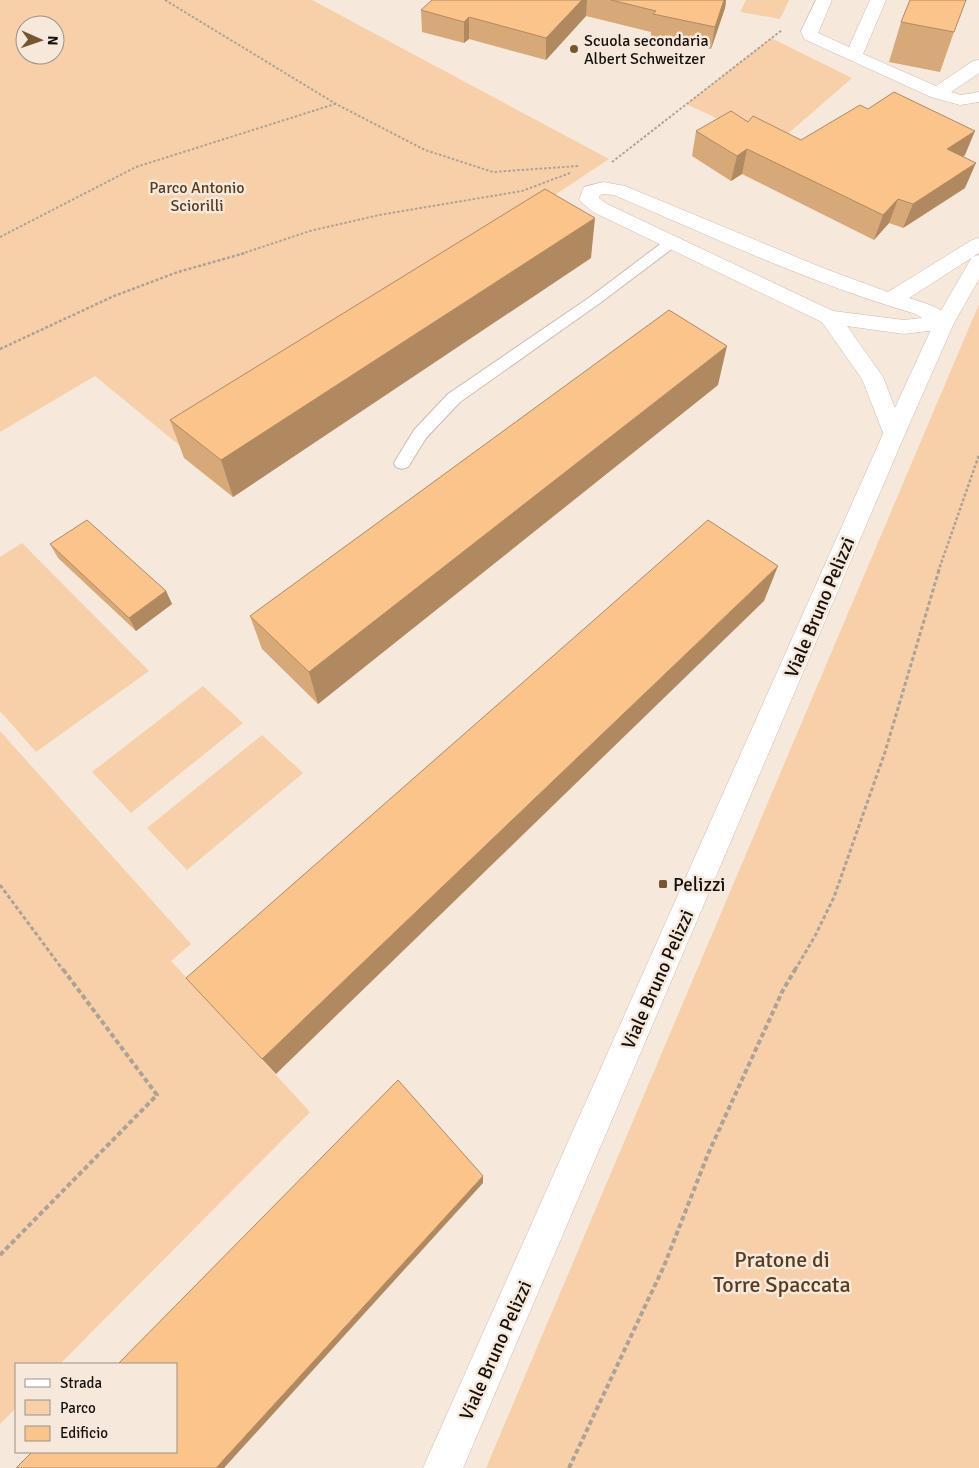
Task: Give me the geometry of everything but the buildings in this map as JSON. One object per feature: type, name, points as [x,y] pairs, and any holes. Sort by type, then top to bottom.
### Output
[{"type":"street","points":[[824,0],[810,30],[810,36],[937,93],[960,100],[979,97]]},
{"type":"street","points":[[854,56],[878,0]]},
{"type":"street","points":[[937,93],[979,65]]},
{"type":"street","points":[[604,188],[618,190],[816,273],[891,300],[924,309],[944,323],[916,327],[889,326],[829,317],[593,204],[589,200],[591,191],[604,188]]},
{"type":"street","points":[[672,242],[696,223]]},
{"type":"street","points":[[891,300],[979,244]]},
{"type":"street","name":"Viale Bruno Pelizzi","points":[[443,1468],[894,434],[944,323],[979,261]]},
{"type":"street","points":[[889,326],[891,300]]},
{"type":"street","points":[[829,317],[872,376],[881,395],[894,434]]},
{"type":"lane","points":[[402,463],[431,421],[454,398],[595,300],[672,242]]},
{"type":"path","points":[[166,0],[336,104],[426,150],[493,172],[582,166]]},
{"type":"path","points":[[604,188],[610,164],[780,30],[810,36]]},
{"type":"path","points":[[0,237],[136,167],[336,104]]},
{"type":"path","points":[[0,349],[114,296],[178,272],[229,258],[310,231],[380,215],[522,192],[576,172]]},
{"type":"path","points":[[569,1468],[664,1266],[708,1154],[783,990],[815,936],[834,897],[888,743],[944,553],[979,455]]},
{"type":"path","points":[[0,885],[157,1095],[0,1255]]},
{"type":"green space","name":"Parco Antonio Sciorilli","points":[[0,0],[312,0],[609,159],[179,445],[95,376],[0,432]]},
{"type":"green space","points":[[746,0],[789,0],[780,19],[740,12]]},
{"type":"green space","points":[[771,38],[852,78],[775,145],[686,104]]},
{"type":"green space","name":"Pratone di Torre Spaccata","points":[[979,304],[979,1468],[486,1468]]},
{"type":"green space","points":[[22,543],[149,671],[36,752],[0,711],[0,557]]},
{"type":"green space","points":[[203,686],[243,723],[131,813],[92,772]]},
{"type":"green space","points":[[0,731],[191,944],[171,961],[310,1112],[61,1363],[15,1363],[15,1409],[0,1424]]},
{"type":"green space","points":[[262,735],[303,773],[187,870],[147,828]]},
{"type":"place","name":"Scuola secondaria Albert Schweitzer","points":[[574,49]]},
{"type":"place","name":"Pelizzi","points":[[663,884]]}]
